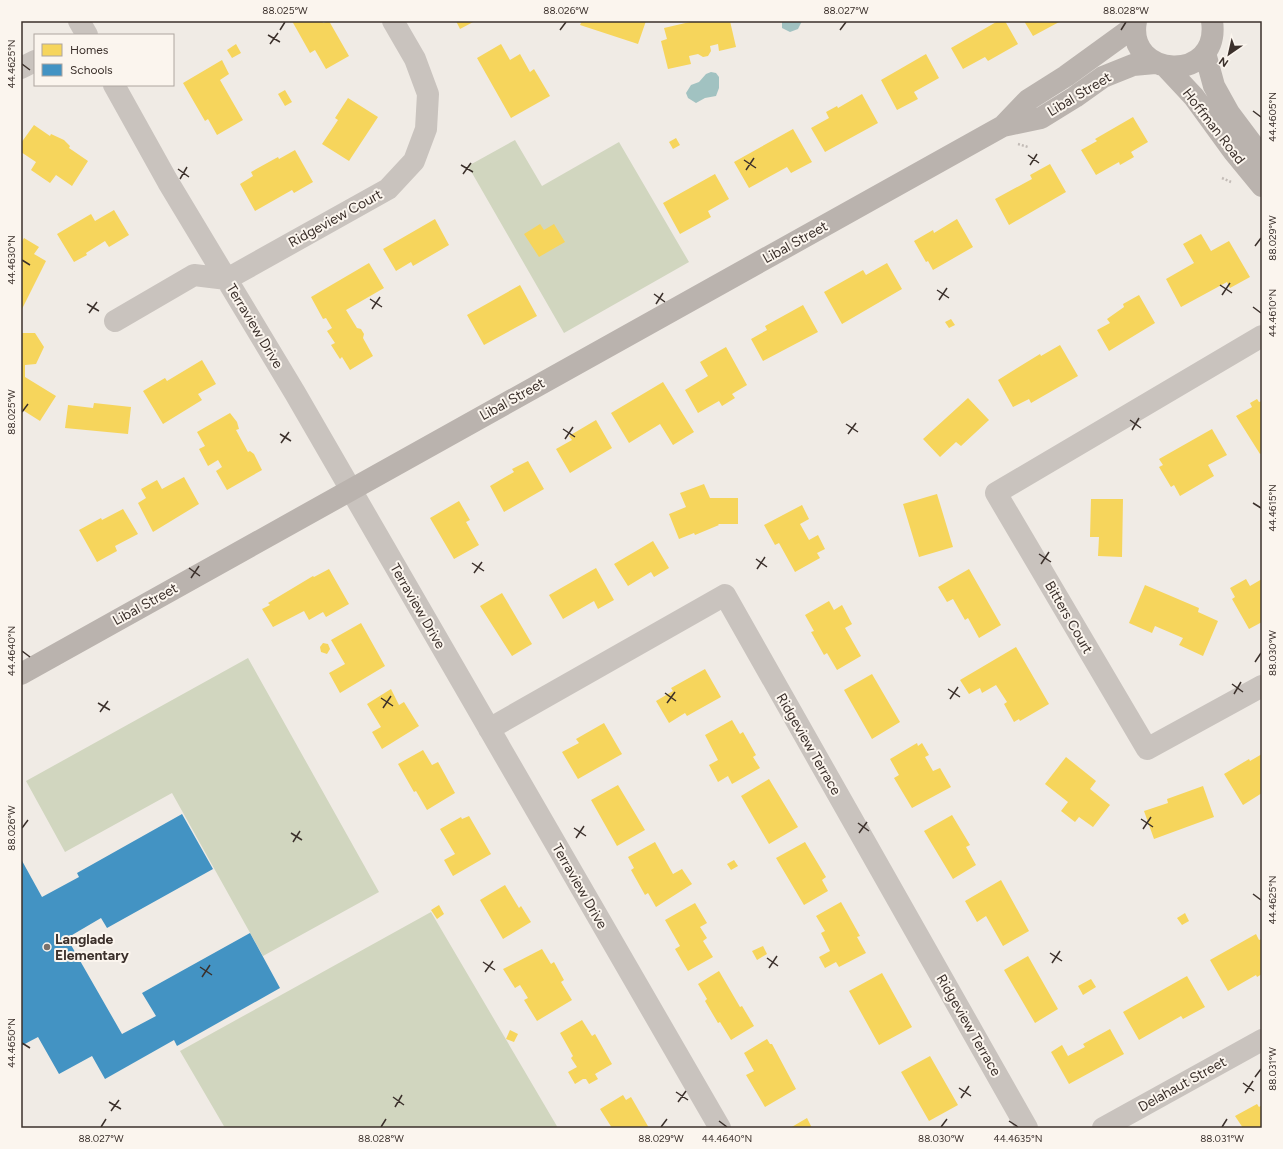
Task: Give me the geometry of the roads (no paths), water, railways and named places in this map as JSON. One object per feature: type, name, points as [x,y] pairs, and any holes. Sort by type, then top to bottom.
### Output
[{"type":"street","name":"Ridgeview Court","points":[[227,279],[388,189],[414,161],[426,129],[428,94],[415,59],[393,21]]},
{"type":"street","name":"Hoffman Road","points":[[1136,23],[1136,37],[1146,56],[1160,65],[1194,97],[1234,152],[1262,186]]},
{"type":"street","name":"Libal Street","points":[[21,674],[350,489],[1003,126],[1028,100],[1066,76],[1136,23]]},
{"type":"street","points":[[1205,52],[1217,25]]},
{"type":"street","name":"Hoffman Road","points":[[1205,52],[1214,86],[1229,113],[1253,145],[1262,181]]},
{"type":"street","name":"Libal Street","points":[[1003,126],[1041,118],[1076,97],[1102,77],[1133,65],[1160,65],[1176,68],[1197,60],[1205,52]]},
{"type":"street","points":[[21,68],[34,62]]},
{"type":"street","name":"Terraview Drive","points":[[115,86],[168,182],[227,279],[350,489],[720,1128]]},
{"type":"street","points":[[115,321],[194,275],[227,279]]},
{"type":"street","name":"Bitters Court","points":[[1262,336],[996,493],[1147,749],[1262,686]]},
{"type":"street","name":"Ridgeview Terrace","points":[[489,729],[724,595],[1027,1128]]},
{"type":"street","name":"Delahaut Street","points":[[1103,1128],[1262,1040]]},
{"type":"water","points":[[782,21],[802,21],[798,29],[790,32],[782,28]]},
{"type":"water","points":[[711,72],[716,73],[719,77],[719,88],[716,96],[705,98],[696,103],[688,98],[686,93],[691,85],[699,82],[706,74]]},
{"type":"place","name":"Langlade Elementary","points":[[47,947]]}]
